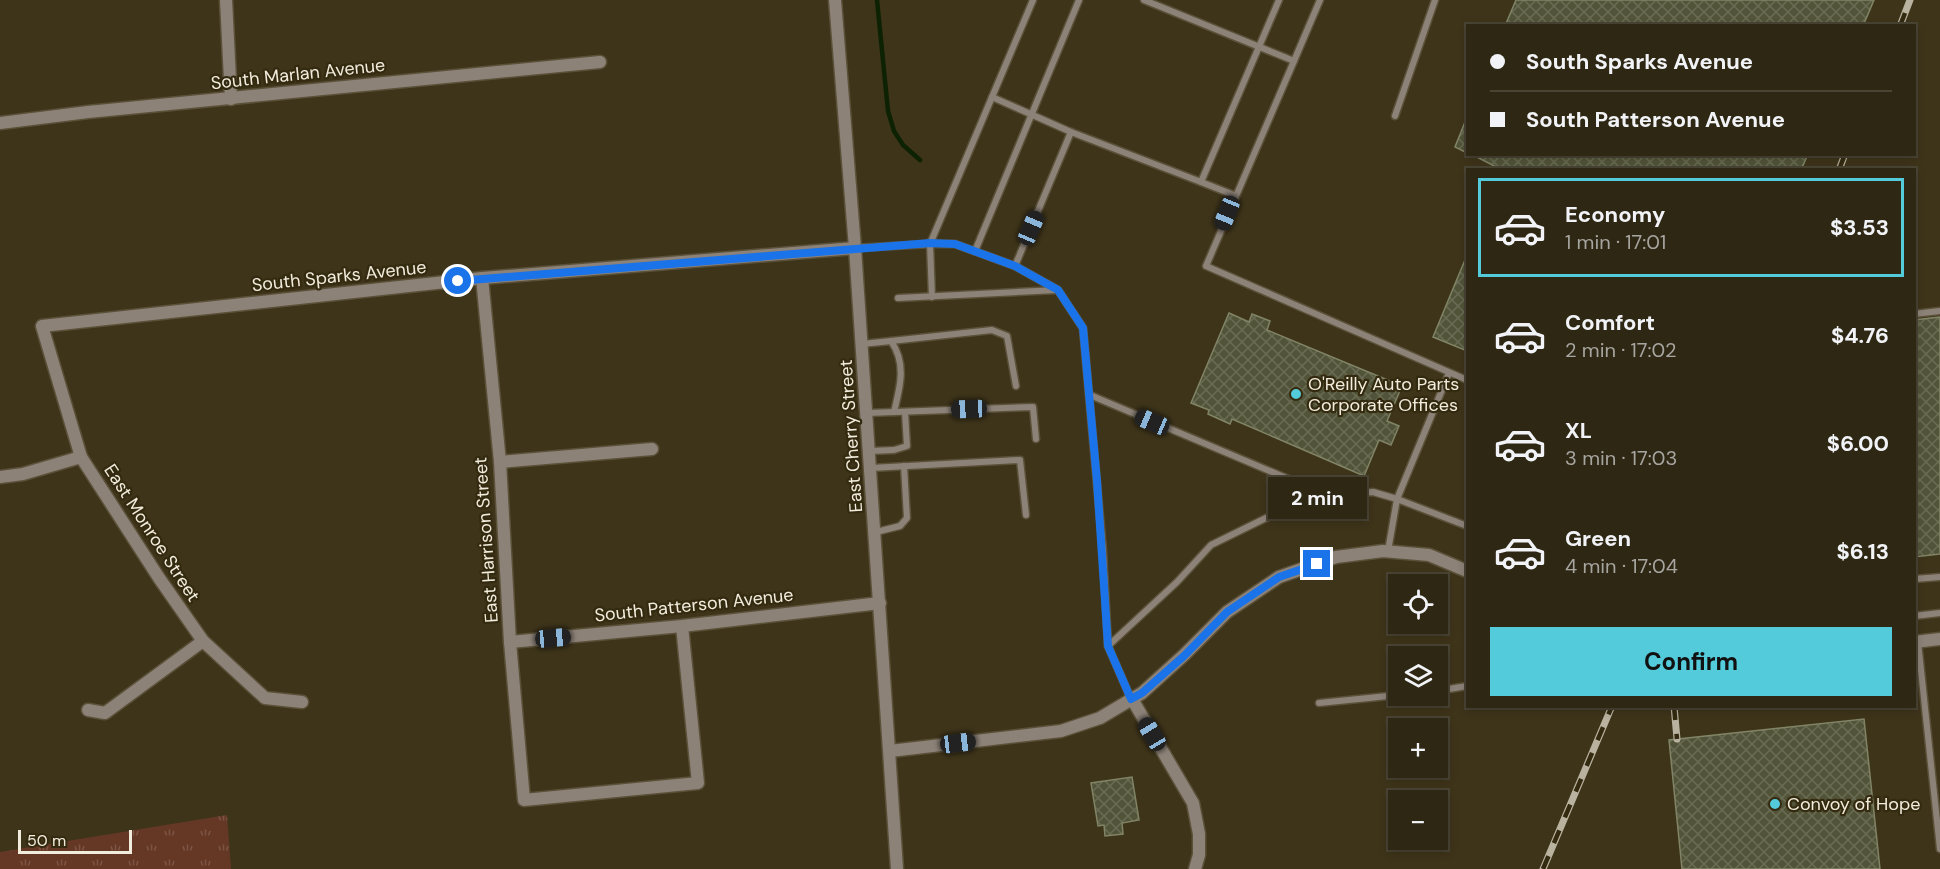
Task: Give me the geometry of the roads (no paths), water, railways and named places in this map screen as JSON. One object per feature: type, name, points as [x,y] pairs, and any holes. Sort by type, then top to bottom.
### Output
[{"type":"street","points":[[226,0],[231,99]]},
{"type":"street","name":"East Cherry Street","points":[[835,0],[876,532],[897,869]]},
{"type":"street","name":"South Marlan Avenue","points":[[0,123],[600,62]]},
{"type":"street","name":"South Sparks Avenue","points":[[42,326],[482,278],[855,248]]},
{"type":"street","name":"East Harrison Street","points":[[482,278],[500,462],[510,642],[524,800],[698,783],[682,626]]},
{"type":"street","name":"East Monroe Street","points":[[42,326],[81,457],[159,578],[203,641],[265,698],[302,702]]},
{"type":"street","points":[[500,462],[652,449]]},
{"type":"street","points":[[0,477],[23,474],[81,457]]},
{"type":"street","points":[[890,751],[1061,731],[1100,718],[1142,693],[1184,656],[1227,612],[1279,577],[1336,557],[1388,552],[1429,555],[1466,571]]},
{"type":"street","name":"South Patterson Avenue","points":[[510,642],[682,626],[880,603]]},
{"type":"street","points":[[1916,641],[1940,639]]},
{"type":"street","points":[[88,710],[105,712],[203,641]]},
{"type":"street","points":[[1131,699],[1193,803],[1199,834],[1196,869]]},
{"type":"lane","points":[[932,297],[930,243],[1033,0]]},
{"type":"lane","points":[[975,251],[1079,0]]},
{"type":"lane","points":[[1144,0],[1294,61]]},
{"type":"lane","points":[[1201,182],[1279,0]]},
{"type":"lane","points":[[1320,0],[1234,195],[1206,266],[1466,380]]},
{"type":"lane","points":[[1395,116],[1435,0]]},
{"type":"lane","points":[[992,97],[1071,132],[1234,195]]},
{"type":"lane","points":[[1015,266],[1071,132]]},
{"type":"lane","points":[[855,248],[930,243],[955,244],[975,251],[1015,266],[1058,290],[1083,328],[1103,550],[1108,646],[1131,699]]},
{"type":"lane","points":[[898,298],[1058,290]]},
{"type":"lane","points":[[1916,314],[1940,311]]},
{"type":"lane","points":[[862,344],[992,330],[1007,336],[1016,386]]},
{"type":"lane","points":[[891,341],[898,352],[902,376],[894,412]]},
{"type":"lane","points":[[1388,552],[1397,499],[1449,373]]},
{"type":"lane","points":[[1090,395],[1329,496]]},
{"type":"lane","points":[[867,413],[1033,407],[1036,439]]},
{"type":"lane","points":[[870,451],[894,450],[908,446],[904,412]]},
{"type":"lane","points":[[871,468],[1020,460],[1026,515]]},
{"type":"lane","points":[[876,532],[900,526],[907,518],[904,466]]},
{"type":"lane","points":[[1108,646],[1177,582],[1211,545],[1266,518],[1302,504],[1329,496],[1373,492],[1466,526]]},
{"type":"lane","points":[[1916,579],[1940,577]]},
{"type":"lane","points":[[1916,616],[1940,613]]},
{"type":"lane","points":[[1916,641],[1940,849]]},
{"type":"lane","points":[[1448,689],[1466,686]]},
{"type":"lane","points":[[1319,703],[1388,696]]},
{"type":"waterway","points":[[877,0],[888,111],[894,131],[903,145],[920,160]]},
{"type":"railway","points":[[1901,24],[1910,0]]},
{"type":"railway","points":[[1840,168],[1844,156]]},
{"type":"railway","points":[[1543,869],[1611,708]]},
{"type":"railway","points":[[1674,708],[1677,739]]},
{"type":"place","name":"O'Reilly Auto Parts Corporate Offices","points":[[1296,394]]},
{"type":"place","name":"Convoy of Hope","points":[[1775,804]]}]
